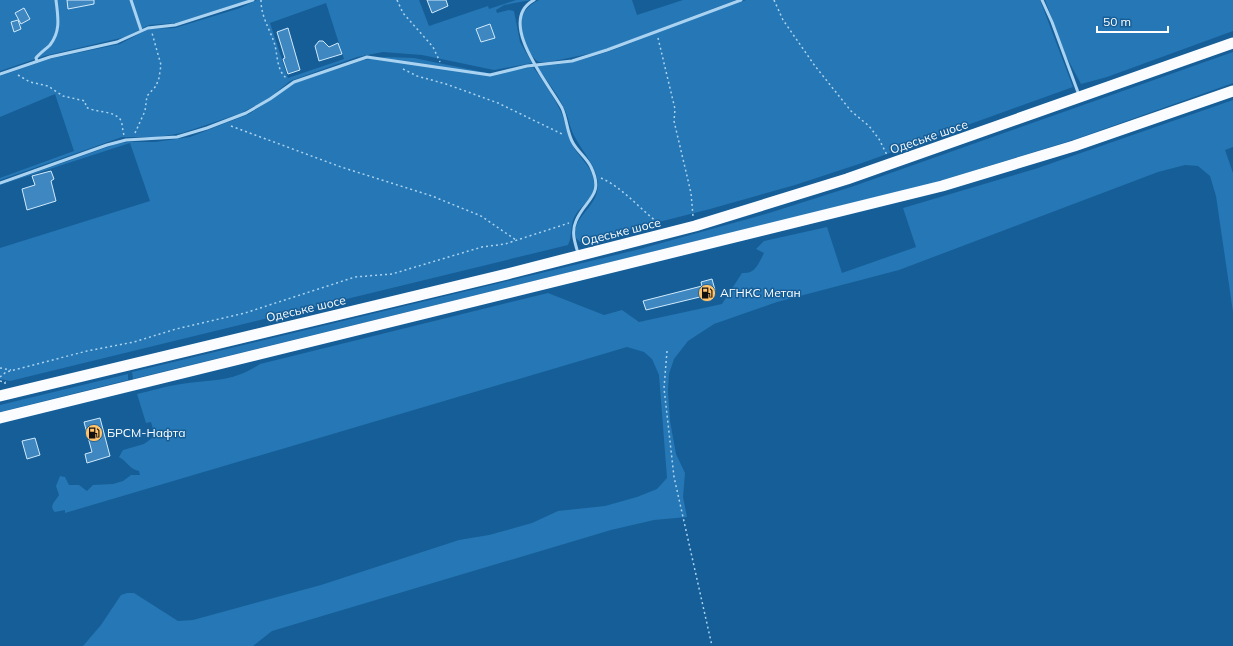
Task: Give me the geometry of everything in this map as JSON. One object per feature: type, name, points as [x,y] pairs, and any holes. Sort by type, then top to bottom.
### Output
[{"type":"highway","name":"Одеське шосе","points":[[0,396],[578,256],[695,226],[806,193],[1081,98],[1233,43]]},
{"type":"highway","points":[[0,418],[942,186],[1081,144],[1233,90]]},
{"type":"lane","points":[[37,61],[36,58],[49,46],[57,34],[59,24],[56,0]]},
{"type":"lane","points":[[131,0],[141,30]]},
{"type":"lane","points":[[0,74],[37,61],[127,39],[141,30],[175,25],[253,0]]},
{"type":"lane","points":[[534,0],[526,5],[520,21],[524,47],[562,110],[572,142],[591,166],[594,174],[595,193],[576,221],[573,235],[578,256]]},
{"type":"lane","points":[[0,183],[106,145],[126,140],[177,137],[222,123],[246,113],[270,99],[294,82],[368,57],[490,75],[506,70],[535,65],[572,61],[607,50],[741,0]]},
{"type":"lane","points":[[1042,0],[1081,98]]},
{"type":"path","points":[[261,0],[266,24],[274,43],[279,66],[285,77],[294,82]]},
{"type":"path","points":[[397,0],[403,13],[433,47],[443,69]]},
{"type":"path","points":[[774,0],[783,20],[815,66],[851,111],[870,126],[879,139],[890,164]]},
{"type":"path","points":[[131,140],[145,111],[147,96],[156,86],[159,78],[161,66],[152,37],[154,27]]},
{"type":"path","points":[[658,30],[658,40],[675,109],[674,121],[691,193],[695,226]]},
{"type":"path","points":[[399,67],[417,76],[446,84],[498,103],[559,132],[572,142]]},
{"type":"path","points":[[12,70],[30,82],[48,86],[63,96],[85,101],[86,107],[93,111],[115,116],[121,121],[126,140]]},
{"type":"path","points":[[222,123],[334,165],[432,196],[481,216],[516,240]]},
{"type":"path","points":[[594,174],[610,182],[634,201],[656,222],[661,235]]},
{"type":"path","points":[[0,377],[12,371],[87,351],[134,342],[176,329],[245,313],[355,277],[392,274],[437,259],[451,257],[482,247],[506,244],[576,221]]},
{"type":"path","points":[[667,351],[664,388],[674,477],[712,646]]},
{"type":"path","points":[[0,368],[12,371]]},
{"type":"path","points":[[0,381],[5,382]]},
{"type":"shaded area","points":[[0,0],[249,0],[176,23],[149,25],[125,37],[44,56],[0,71]]},
{"type":"shaded area","points":[[257,0],[419,0],[429,26],[488,6],[489,9],[516,0],[531,0],[504,5],[496,10],[497,13],[509,10],[514,11],[520,42],[532,63],[494,70],[422,55],[383,52],[357,57],[290,81],[268,99],[241,113],[218,121],[182,133],[158,137],[122,137],[0,180],[0,178],[74,151],[55,94],[0,117],[0,76],[49,59],[120,44],[148,29],[175,28],[240,8]],"holes":[[[326,3],[344,59],[288,78],[270,23]]]},
{"type":"shaded area","points":[[539,0],[632,0],[637,15],[683,0],[736,0],[598,52],[549,62],[539,62],[531,55],[528,49],[523,35],[521,22],[523,14],[527,9]]},
{"type":"shaded area","points":[[746,0],[1040,0],[1073,87],[862,163],[795,185],[710,209],[580,242],[576,238],[575,232],[579,220],[595,198],[598,185],[597,178],[592,164],[574,135],[561,102],[537,66],[576,61],[595,56],[688,20]]},
{"type":"shaded area","points":[[1045,0],[1233,0],[1233,31],[1107,77],[1081,84],[1066,56]]},
{"type":"shaded area","points":[[1233,52],[1233,83],[1076,139],[930,184],[133,379],[132,372],[636,250],[769,213],[854,186]]},
{"type":"shaded area","points":[[386,57],[414,58],[492,74],[533,67],[556,102],[562,114],[573,146],[589,168],[593,177],[593,193],[574,218],[568,245],[10,381],[0,379],[0,248],[150,201],[130,143],[0,185],[116,144],[128,142],[155,142],[190,137],[249,114],[295,83],[364,60]]},
{"type":"shaded area","points":[[1233,100],[1233,147],[1225,150],[1233,173],[1233,312],[1216,196],[1210,176],[1198,166],[1185,165],[1158,172],[899,270],[777,302],[714,324],[688,341],[674,359],[669,374],[668,391],[670,421],[676,454],[685,473],[683,497],[687,517],[654,520],[611,530],[272,631],[253,646],[83,646],[101,625],[121,595],[127,593],[134,593],[178,621],[193,620],[321,585],[459,540],[489,535],[532,523],[558,511],[605,506],[637,497],[657,489],[667,478],[659,375],[652,359],[644,352],[627,347],[65,513],[65,510],[55,512],[52,506],[59,495],[56,486],[60,476],[65,477],[69,485],[79,485],[87,491],[93,485],[113,484],[123,481],[131,475],[140,475],[139,471],[133,469],[119,457],[123,450],[144,444],[155,436],[151,422],[146,423],[137,394],[175,385],[231,377],[250,370],[260,364],[548,293],[604,315],[622,310],[639,322],[722,304],[742,273],[750,272],[758,265],[764,253],[756,249],[764,241],[827,227],[842,273],[916,247],[903,208],[1035,169]]},
{"type":"shaded area","points":[[128,374],[128,380],[0,412],[0,405]]},
{"type":"building","points":[[67,0],[94,0],[94,4],[68,9]]},
{"type":"building","points":[[427,0],[446,0],[448,6],[432,13]]},
{"type":"building","points":[[24,8],[30,19],[21,24],[15,13]]},
{"type":"building","points":[[18,20],[21,29],[14,32],[11,22]]},
{"type":"building","points":[[490,24],[495,38],[481,42],[476,29]]},
{"type":"building","points":[[288,28],[300,70],[288,74],[277,32]]},
{"type":"building","points":[[319,41],[323,41],[329,47],[338,43],[342,54],[319,61],[315,46]]},
{"type":"building","points":[[51,171],[54,179],[51,181],[56,201],[27,210],[22,189],[35,185],[32,176]]},
{"type":"building","points":[[712,279],[715,290],[704,292],[704,296],[646,310],[643,301],[702,286],[701,282]]},
{"type":"building","points":[[100,418],[110,456],[87,463],[85,454],[92,452],[84,422]]},
{"type":"building","points":[[35,438],[40,455],[27,459],[22,441]]},
{"type":"place","name":"АГНКС Метан","points":[[707,293]]},
{"type":"place","name":"БРСМ-Нафта","points":[[94,433]]}]
